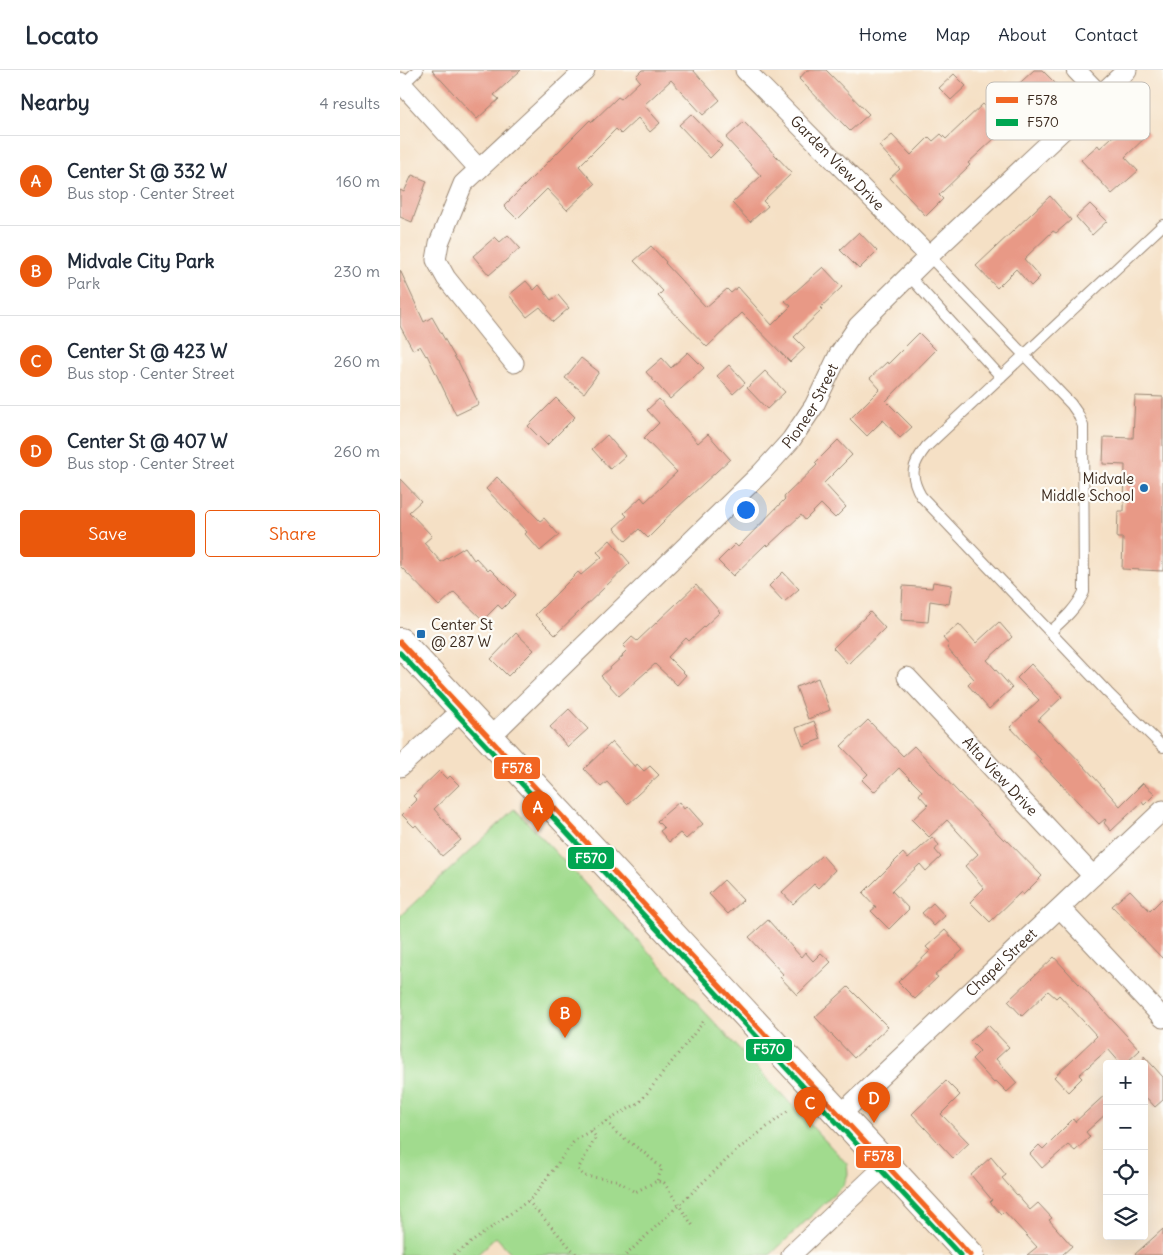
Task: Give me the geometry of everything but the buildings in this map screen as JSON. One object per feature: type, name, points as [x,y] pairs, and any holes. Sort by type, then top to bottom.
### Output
[{"type":"main road","points":[[400,642],[488,739],[970,1255]]},
{"type":"street","points":[[514,363],[446,278],[436,260],[439,242],[463,184],[585,70]]},
{"type":"street","name":"Garden View Drive","points":[[745,70],[929,256]]},
{"type":"street","points":[[1076,70],[1087,82]]},
{"type":"street","name":"Pioneer Street","points":[[1115,82],[1127,70]]},
{"type":"street","points":[[401,84],[479,169]]},
{"type":"street","name":"Pioneer Street","points":[[488,739],[774,459],[791,440],[814,406],[839,354],[858,326],[929,256],[1053,140]]},
{"type":"street","name":"Alta View Drive","points":[[907,677],[1093,876]]},
{"type":"street","points":[[400,768],[462,710]]},
{"type":"street","name":"Chapel Street","points":[[840,1115],[1163,810]]},
{"type":"street","points":[[1060,908],[1163,1018]]},
{"type":"street","points":[[790,1255],[886,1165]]},
{"type":"lane","points":[[401,84],[418,70]]},
{"type":"lane","points":[[1163,225],[926,447],[918,458],[913,471],[914,484],[920,496],[1108,693],[1163,747]]},
{"type":"lane","points":[[929,256],[1071,404],[1083,426],[1084,592],[1071,613],[1050,632]]},
{"type":"lane","points":[[909,276],[1001,377]]},
{"type":"path","points":[[454,1255],[533,1198],[575,1140],[640,1102],[704,1021]]},
{"type":"path","points":[[626,1255],[736,1151],[789,1110]]},
{"type":"path","points":[[607,1121],[615,1132],[662,1168],[658,1181]]},
{"type":"path","points":[[591,1131],[596,1137],[578,1169],[584,1176],[616,1180],[635,1192],[658,1181],[664,1183],[693,1226]]},
{"type":"path","points":[[528,1201],[577,1255]]},
{"type":"green space","points":[[515,809],[847,1164],[848,1174],[844,1185],[770,1255],[513,1255],[496,1237],[477,1255],[400,1255],[400,916]]},
{"type":"transit line","name":"F578","points":[[400,642],[970,1255]]},
{"type":"transit line","name":"F570","points":[[400,653],[960,1255]]},
{"type":"place","name":"Midvale Middle School","points":[[1144,488]]},
{"type":"place","name":"Center St @ 287 W","points":[[421,634]]},
{"type":"place","name":"Center St @ 332 W","points":[[538,832]]},
{"type":"place","name":"Midvale City Park","points":[[565,1038]]},
{"type":"place","name":"Center St @ 407 W","points":[[874,1123]]},
{"type":"place","name":"Center St @ 423 W","points":[[810,1128]]}]
